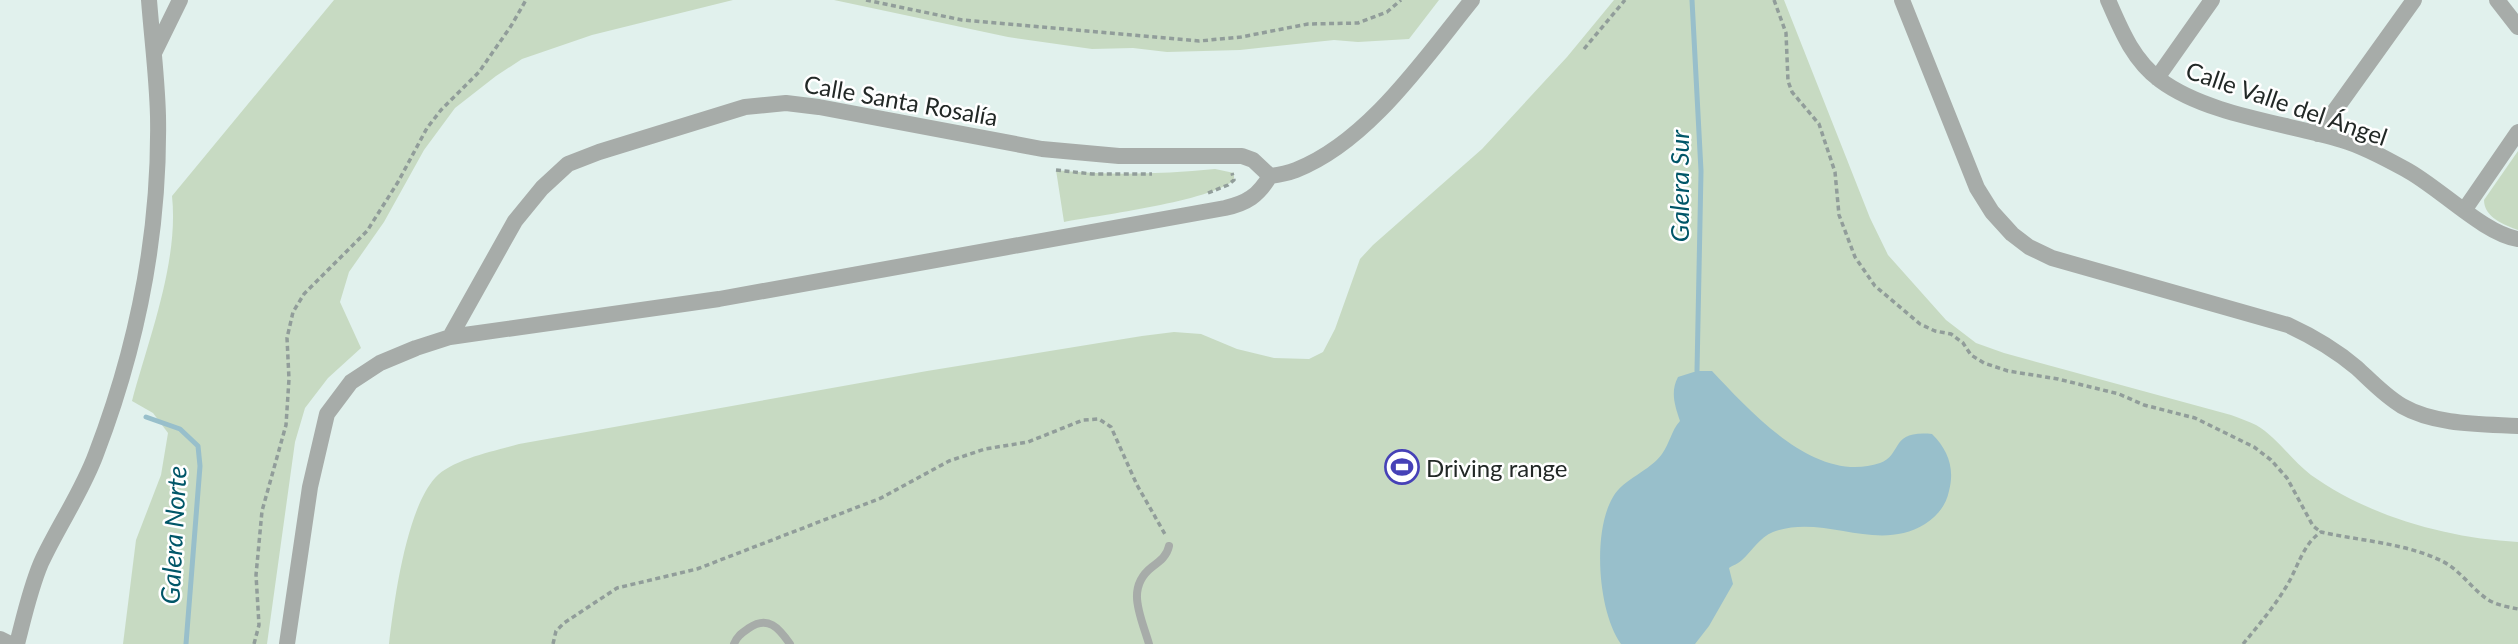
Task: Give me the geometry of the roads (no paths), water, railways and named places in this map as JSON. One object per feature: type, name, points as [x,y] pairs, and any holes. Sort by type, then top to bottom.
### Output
[{"type":"street","points":[[16,644],[41,564],[95,457],[120,386],[134,331],[145,276],[156,175],[158,120],[149,0]]},
{"type":"street","points":[[154,53],[180,0]]},
{"type":"street","points":[[287,644],[310,487],[327,414],[351,382],[380,363],[450,337],[719,299],[1225,208],[1252,199],[1270,177],[1295,171],[1316,160],[1338,146],[1384,108],[1472,0]]},
{"type":"street","points":[[1902,0],[1977,188],[1998,219],[2029,247],[2075,266],[2288,325],[2333,349],[2382,391],[2421,414],[2488,425],[2518,426]]},
{"type":"street","name":"Calle Valle del Ángel","points":[[2108,0],[2129,47],[2157,78],[2187,98],[2344,141],[2408,170],[2490,229],[2518,239]]},
{"type":"street","points":[[2157,78],[2212,0]]},
{"type":"street","points":[[2318,134],[2414,0]]},
{"type":"street","points":[[2497,0],[2518,27]]},
{"type":"street","name":"Calle Santa Rosalía","points":[[450,337],[514,221],[541,188],[568,164],[745,107],[786,103],[819,107],[1056,150],[1119,156],[1242,156],[1253,160],[1270,177]]},
{"type":"street","points":[[2465,209],[2518,132]]},
{"type":"street","points":[[0,639],[10,644]]},
{"type":"lane","points":[[1149,644],[1138,600],[1137,583],[1140,577],[1164,557],[1170,546]]},
{"type":"lane","points":[[734,644],[737,637],[758,622],[764,621],[777,628],[790,644]]},
{"type":"water","points":[[1697,371],[1712,371],[1786,441],[1832,464],[1856,467],[1880,463],[1892,455],[1903,439],[1918,434],[1932,434],[1949,460],[1951,483],[1948,496],[1933,518],[1906,532],[1869,535],[1792,527],[1768,534],[1729,568],[1733,584],[1709,626],[1695,644],[1621,644],[1607,612],[1600,572],[1602,530],[1606,512],[1617,491],[1657,460],[1665,450],[1680,421],[1674,399],[1678,377]]},
{"type":"waterway","name":"Galera Sur","points":[[1692,0],[1701,171],[1697,371]]},
{"type":"waterway","name":"Galera Norte","points":[[146,417],[180,429],[198,446],[200,466],[186,644]]},
{"type":"place","name":"Driving range","points":[[1402,467]]}]
